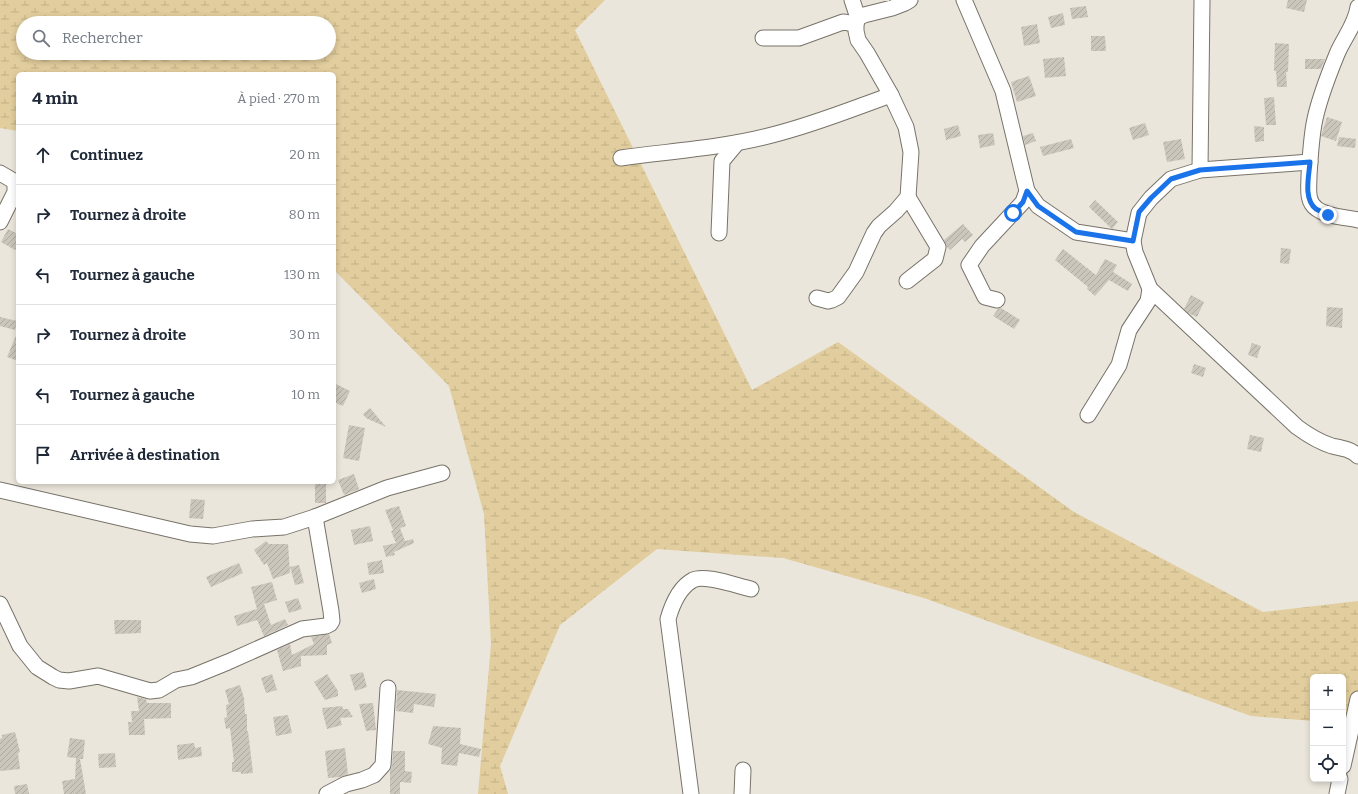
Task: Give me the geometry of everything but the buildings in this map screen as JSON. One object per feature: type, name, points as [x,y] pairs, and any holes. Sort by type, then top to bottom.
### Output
[{"type":"street","points":[[852,0],[857,21],[856,31],[858,40],[867,52],[891,95],[906,127],[911,152],[908,197],[938,248],[935,259],[907,281]]},
{"type":"street","points":[[763,38],[799,38],[843,22],[857,21],[864,15],[892,8],[910,0]]},
{"type":"street","points":[[964,0],[1003,91],[1027,191],[1038,206],[1076,232],[1133,241]]},
{"type":"street","points":[[1200,170],[1202,0]]},
{"type":"street","points":[[1358,7],[1357,14],[1340,46],[1314,123],[1308,195],[1311,204],[1328,215],[1358,220]]},
{"type":"street","points":[[621,158],[737,143],[771,136],[806,127],[891,95]]},
{"type":"street","points":[[719,233],[722,161],[737,143]]},
{"type":"street","points":[[1310,162],[1200,170],[1171,179],[1139,212],[1133,241],[1135,252],[1150,289],[1296,427],[1310,437],[1332,446],[1345,448],[1358,456]]},
{"type":"street","points":[[0,173],[16,184],[15,192],[0,222]]},
{"type":"street","points":[[997,300],[985,297],[969,265],[982,246],[1023,202],[1027,191]]},
{"type":"street","points":[[817,298],[828,301],[838,297],[856,272],[876,230],[908,197]]},
{"type":"street","points":[[1088,415],[1119,365],[1129,330],[1148,301],[1150,289]]},
{"type":"street","points":[[0,490],[190,534],[213,536],[252,529],[284,527],[314,517],[387,488],[442,472]]},
{"type":"street","points":[[0,604],[20,646],[37,667],[53,677],[59,680],[69,681],[98,676],[150,691],[159,690],[176,680],[191,677],[302,629],[330,624],[332,621],[332,611],[314,517]]},
{"type":"street","points":[[691,794],[668,619],[672,607],[682,590],[693,580],[704,578],[751,589]]},
{"type":"street","points":[[327,794],[346,784],[374,775],[383,765],[388,688]]},
{"type":"street","points":[[1346,753],[1358,699]]},
{"type":"street","points":[[742,794],[744,770]]},
{"type":"street","points":[[1337,794],[1339,782]]},
{"type":"green space","points":[[0,0],[605,0],[575,30],[752,390],[838,342],[1074,512],[1263,612],[1358,601],[1358,725],[1346,724],[1346,674],[1310,674],[1310,721],[1251,716],[924,598],[783,558],[657,549],[560,625],[500,766],[508,794],[478,794],[491,644],[484,514],[449,386],[336,272],[336,72],[16,72],[16,131],[0,128]]},
{"type":"route","points":[[1013,213],[1023,202],[1027,191],[1038,206],[1076,232],[1133,241],[1139,212],[1171,179],[1200,170],[1310,162],[1308,195],[1311,204],[1328,215]]}]
